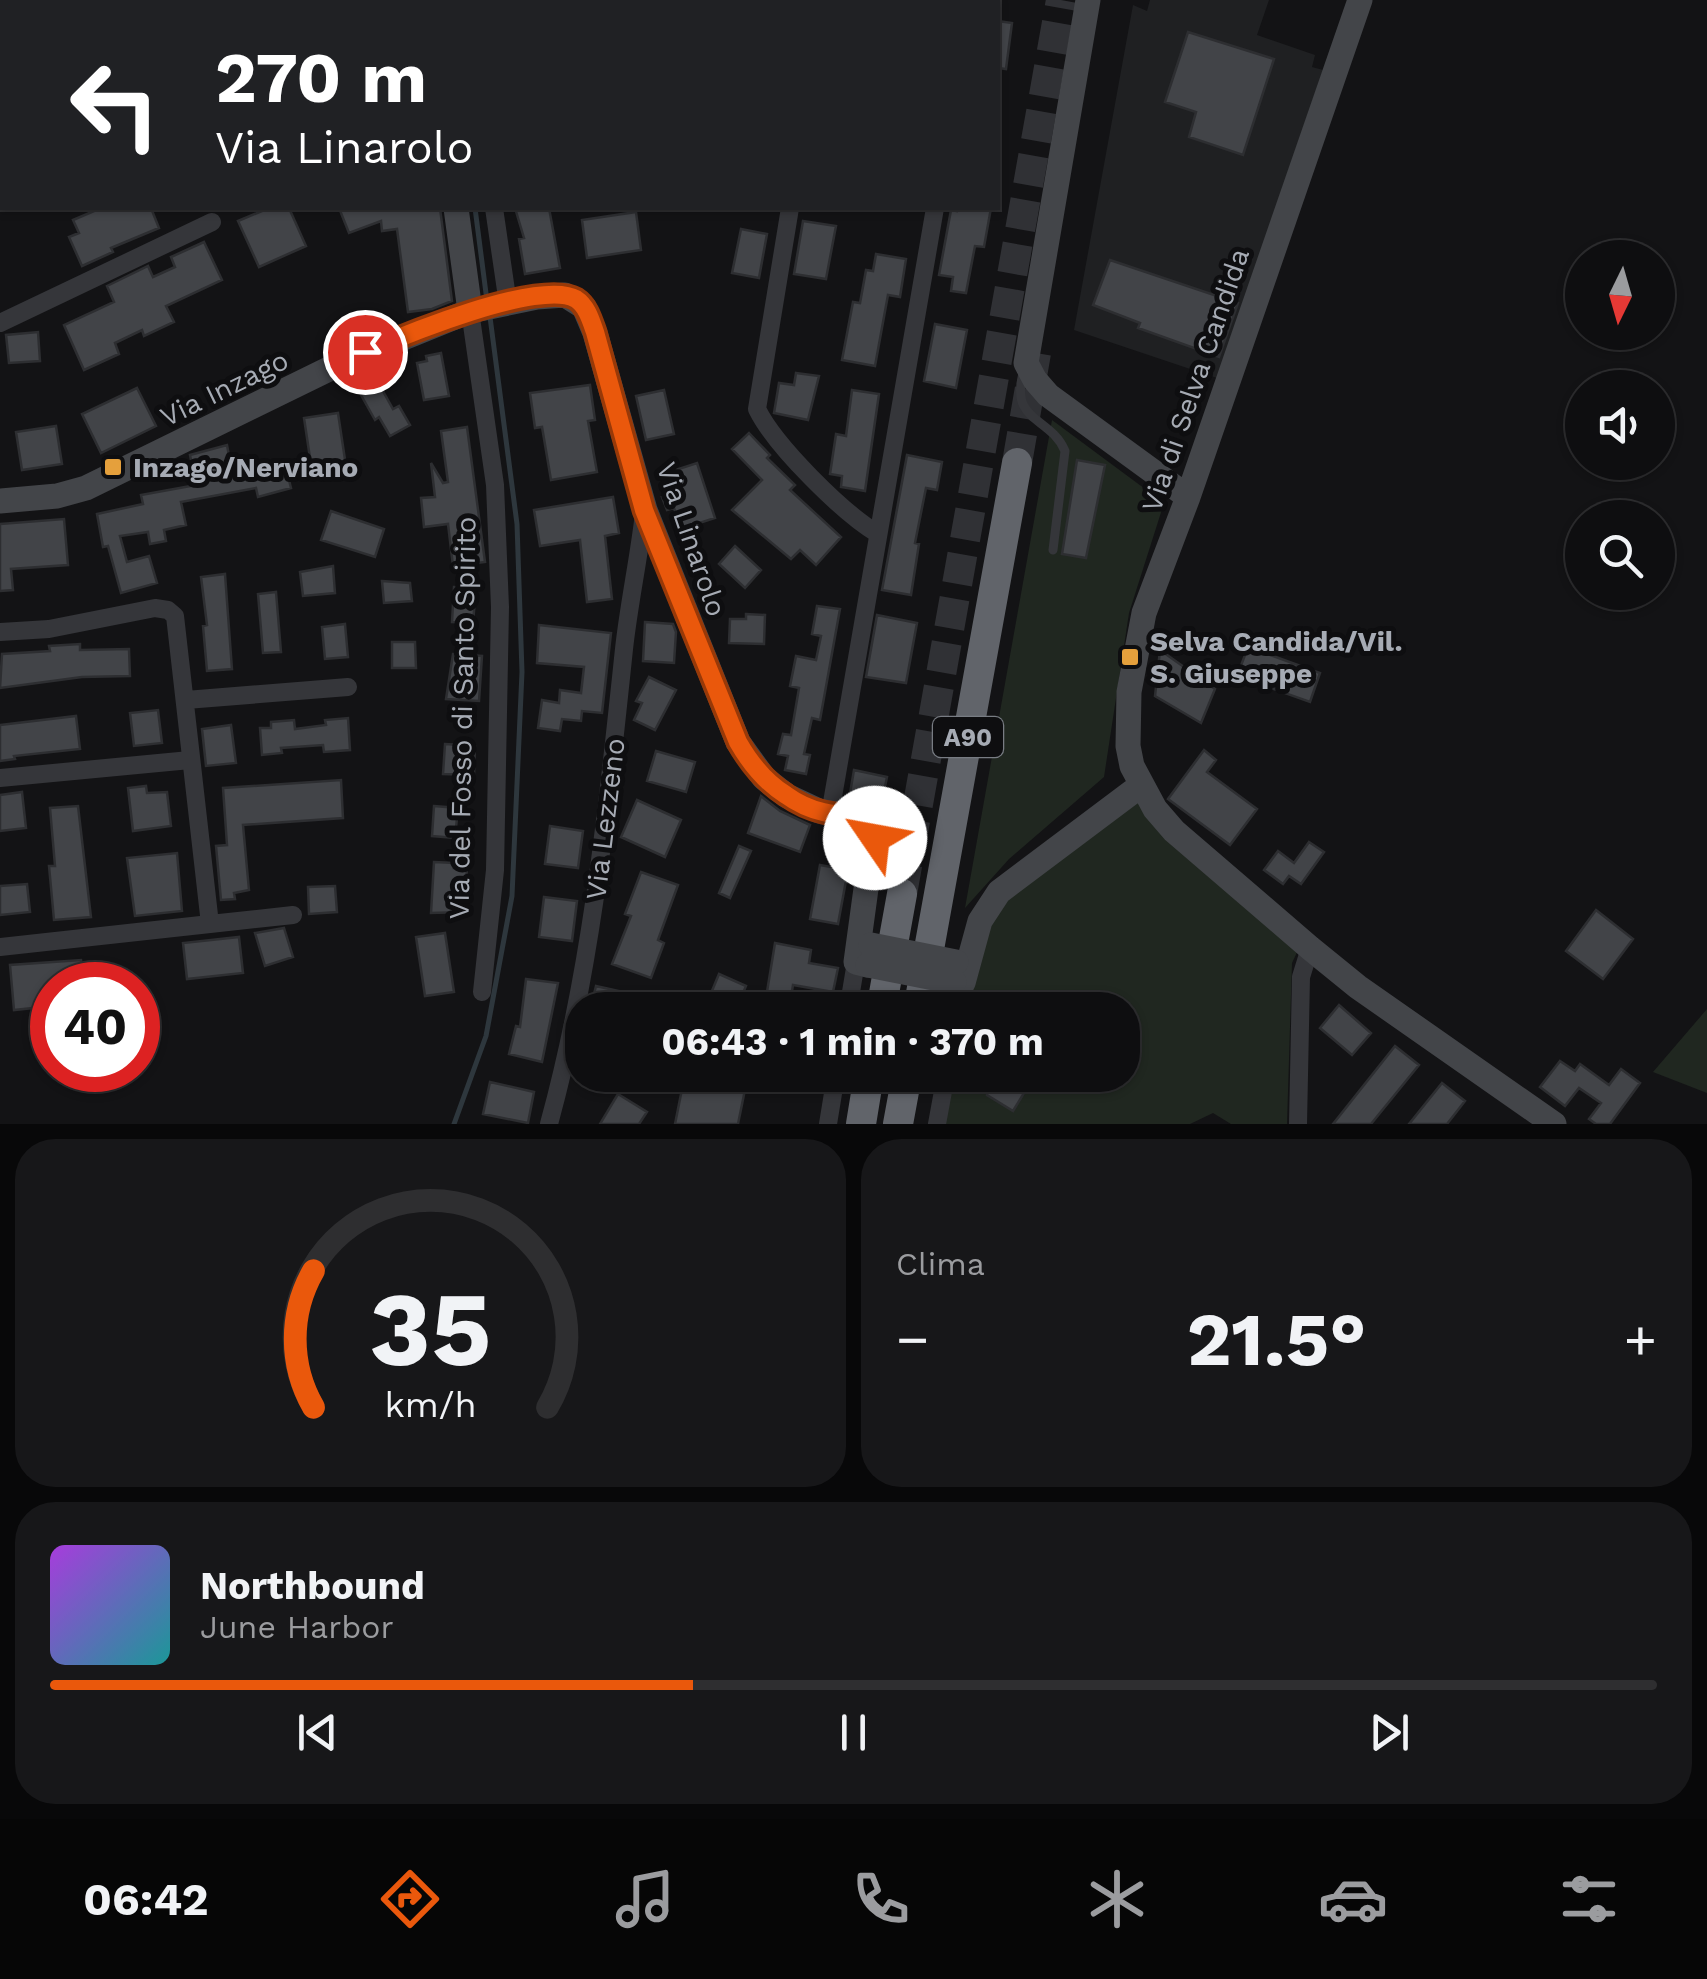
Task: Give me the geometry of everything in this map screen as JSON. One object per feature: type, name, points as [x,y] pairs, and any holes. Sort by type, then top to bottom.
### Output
[{"type":"highway","name":"A90","points":[[921,992],[1016,463]]},
{"type":"highway","points":[[884,992],[902,894]]},
{"type":"highway","points":[[860,1124],[866,1092]]},
{"type":"highway","points":[[898,1124],[903,1092]]},
{"type":"street","points":[[1088,0],[1026,363],[1034,380],[1048,394],[1188,497]]},
{"type":"street","name":"Via di Selva Candida","points":[[1140,786],[1128,746],[1129,692],[1144,612],[1188,497],[1360,0]]},
{"type":"street","name":"Via del Fosso di Santo Spirito","points":[[456,210],[499,538],[495,870],[482,992]]},
{"type":"street","points":[[494,210],[508,304]]},
{"type":"street","points":[[790,210],[757,409],[837,504],[878,534]]},
{"type":"street","points":[[830,814],[935,210]]},
{"type":"street","points":[[0,323],[212,222]]},
{"type":"street","name":"Via Linarolo","points":[[470,311],[562,295],[576,299],[585,309],[595,332],[644,510],[742,750],[775,788],[802,804],[830,814],[859,818],[872,827],[875,838],[863,954]]},
{"type":"street","name":"Via Inzago","points":[[0,502],[58,496],[86,488],[337,365],[470,311]]},
{"type":"street","name":"Via Lezzeno","points":[[549,1124],[590,947],[644,510]]},
{"type":"street","points":[[0,632],[48,629],[151,608],[168,610],[177,622],[210,924]]},
{"type":"street","points":[[186,700],[348,687]]},
{"type":"street","points":[[0,778],[190,760]]},
{"type":"street","points":[[959,992],[960,973],[982,914],[998,892],[1140,786],[1174,831],[1310,948],[1358,987],[1554,1124]]},
{"type":"street","points":[[0,947],[293,915]]},
{"type":"street","points":[[1298,1124],[1302,969],[1310,948]]},
{"type":"street","points":[[853,992],[863,954],[960,973]]},
{"type":"street","points":[[828,1124],[833,1092]]},
{"type":"street","points":[[937,1124],[943,1092]]},
{"type":"lane","points":[[1026,363],[1020,400],[1062,442],[1066,451],[1053,550]]},
{"type":"shaded area","points":[[1150,0],[1269,0],[1257,35],[1315,55],[1312,67],[1323,70],[1217,378],[1074,330],[1133,5],[1147,11]]},
{"type":"shaded area","points":[[1052,420],[1164,503],[1129,613],[1104,777],[1009,859],[965,908]]},
{"type":"shaded area","points":[[1133,796],[1299,948],[1292,963],[1287,1124],[1231,1124],[1213,1113],[1190,1124],[945,1124],[952,1092],[1140,1092],[1140,992],[971,992],[991,919],[1016,888]]},
{"type":"shaded area","points":[[1707,1009],[1707,1093],[1653,1072]]},
{"type":"building","points":[[1000,21],[1012,23],[1006,69],[1000,68]]},
{"type":"building","points":[[1188,32],[1274,59],[1243,155],[1189,137],[1196,112],[1165,102]]},
{"type":"building","points":[[96,210],[152,210],[159,228],[111,248],[113,252],[82,266],[69,237],[79,233],[73,220]]},
{"type":"building","points":[[264,210],[290,210],[306,246],[259,267],[238,221]]},
{"type":"building","points":[[340,210],[440,210],[452,301],[408,312],[397,229],[382,231],[381,221],[349,233]]},
{"type":"building","points":[[516,210],[549,210],[560,268],[525,274],[519,239],[524,238]]},
{"type":"building","points":[[951,210],[991,210],[984,247],[975,246],[966,293],[951,291],[953,277],[939,275]]},
{"type":"building","points":[[636,212],[641,250],[587,258],[582,220]]},
{"type":"building","points":[[803,221],[836,226],[826,279],[794,274]]},
{"type":"building","points":[[741,229],[767,234],[759,278],[732,273]]},
{"type":"building","points":[[204,242],[222,280],[166,306],[174,322],[144,336],[142,330],[115,343],[119,354],[84,370],[64,325],[114,302],[107,286],[148,266],[153,277],[175,267],[171,257]]},
{"type":"building","points":[[876,254],[906,259],[900,297],[888,295],[875,366],[842,360],[853,302],[860,303],[866,270],[873,271]]},
{"type":"building","points":[[1110,260],[1238,303],[1219,357],[1138,328],[1140,323],[1093,305]]},
{"type":"building","points":[[935,324],[967,330],[956,388],[924,381]]},
{"type":"building","points":[[38,332],[40,361],[9,363],[6,335]]},
{"type":"building","points":[[441,353],[449,396],[424,400],[417,363]]},
{"type":"building","points":[[796,373],[819,376],[808,420],[774,413],[779,383],[794,385]]},
{"type":"building","points":[[379,384],[393,409],[399,406],[410,425],[390,436],[379,417],[375,420],[361,395]]},
{"type":"building","points":[[590,385],[595,420],[588,421],[597,472],[551,480],[542,427],[535,428],[530,393]]},
{"type":"building","points":[[137,388],[156,426],[101,453],[82,414]]},
{"type":"building","points":[[664,390],[674,434],[646,440],[636,396]]},
{"type":"building","points":[[852,390],[879,394],[865,491],[841,487],[842,476],[830,474],[836,434],[846,436]]},
{"type":"building","points":[[338,413],[347,473],[313,478],[304,418]]},
{"type":"building","points":[[56,426],[62,464],[22,470],[16,432]]},
{"type":"building","points":[[467,427],[485,562],[453,566],[448,524],[424,527],[421,498],[435,497],[431,463],[443,483],[448,482],[441,431]]},
{"type":"building","points":[[749,433],[770,455],[767,458],[795,485],[790,490],[841,537],[816,565],[800,550],[791,559],[732,510],[762,480],[732,449]]},
{"type":"building","points":[[227,445],[232,472],[284,460],[291,488],[258,497],[256,488],[181,502],[186,525],[164,530],[166,541],[150,544],[148,532],[120,536],[127,562],[149,556],[157,583],[121,593],[108,546],[103,547],[97,514],[143,504],[141,495],[196,485],[190,455]]},
{"type":"building","points":[[907,455],[942,462],[937,490],[926,488],[915,543],[919,544],[911,595],[882,590]]},
{"type":"building","points":[[1077,460],[1105,465],[1086,558],[1062,554]]},
{"type":"building","points":[[697,463],[715,518],[681,529],[674,508],[667,510],[662,497],[670,495],[663,474]]},
{"type":"building","points":[[613,497],[619,533],[605,536],[612,599],[587,602],[580,540],[540,546],[534,510]]},
{"type":"building","points":[[331,511],[384,529],[375,557],[321,540]]},
{"type":"building","points":[[64,519],[68,565],[11,569],[13,590],[0,591],[0,524]]},
{"type":"building","points":[[735,546],[761,570],[745,588],[719,564]]},
{"type":"building","points":[[333,566],[335,593],[303,596],[300,572]]},
{"type":"building","points":[[225,574],[232,669],[207,671],[201,577]]},
{"type":"building","points":[[382,581],[410,583],[412,601],[384,603]]},
{"type":"building","points":[[454,587],[476,588],[473,623],[452,622]]},
{"type":"building","points":[[276,592],[281,652],[263,653],[258,594]]},
{"type":"building","points":[[817,606],[840,609],[820,720],[812,718],[804,754],[810,755],[806,774],[785,770],[788,756],[778,754],[783,734],[791,735],[799,688],[790,686],[796,656],[816,660],[821,636],[812,634]]},
{"type":"building","points":[[746,614],[765,615],[764,644],[729,643],[730,619],[746,619]]},
{"type":"building","points":[[877,615],[917,623],[906,683],[866,677]]},
{"type":"building","points":[[645,622],[673,624],[674,663],[643,661]]},
{"type":"building","points":[[345,624],[348,657],[325,659],[322,627]]},
{"type":"building","points":[[539,625],[611,633],[602,713],[582,711],[581,721],[562,719],[560,731],[538,728],[542,700],[559,703],[560,690],[581,693],[584,667],[537,663]]},
{"type":"building","points":[[392,642],[415,642],[416,668],[392,668]]},
{"type":"building","points":[[80,644],[80,650],[129,649],[130,676],[82,677],[0,688],[2,654],[50,651],[49,646]]},
{"type":"building","points":[[1248,647],[1320,673],[1310,702],[1237,676]]},
{"type":"building","points":[[1160,650],[1215,689],[1201,723],[1155,696]]},
{"type":"building","points":[[453,654],[482,656],[479,701],[446,699]]},
{"type":"building","points":[[649,677],[676,690],[655,730],[634,720],[642,703],[636,701]]},
{"type":"building","points":[[158,710],[162,743],[134,746],[130,713]]},
{"type":"building","points":[[76,716],[80,749],[0,761],[0,725]]},
{"type":"building","points":[[348,718],[350,750],[324,752],[323,745],[281,748],[282,753],[262,755],[260,728],[271,728],[271,722],[294,720],[295,729]]},
{"type":"building","points":[[231,725],[236,763],[206,766],[202,729]]},
{"type":"building","points":[[445,744],[475,746],[474,775],[443,774]]},
{"type":"building","points":[[1204,750],[1216,760],[1207,772],[1257,809],[1230,845],[1168,799]]},
{"type":"building","points":[[656,751],[695,762],[686,792],[647,781]]},
{"type":"building","points":[[854,770],[887,777],[883,797],[875,795],[873,804],[849,799]]},
{"type":"building","points":[[341,780],[343,818],[243,825],[249,890],[234,893],[235,899],[221,900],[216,846],[227,845],[223,788]]},
{"type":"building","points":[[146,786],[147,793],[167,792],[171,826],[133,831],[128,788]]},
{"type":"building","points":[[22,792],[26,828],[0,831],[0,795]]},
{"type":"building","points":[[761,796],[780,811],[810,825],[800,852],[748,833]]},
{"type":"building","points":[[637,800],[681,820],[665,857],[621,837]]},
{"type":"building","points":[[78,806],[91,917],[54,920],[49,866],[55,866],[50,808]]},
{"type":"building","points":[[434,806],[458,808],[455,838],[432,836]]},
{"type":"building","points":[[550,826],[583,831],[578,868],[545,864]]},
{"type":"building","points":[[1309,842],[1324,852],[1301,884],[1289,876],[1283,884],[1264,870],[1278,851],[1294,863]]},
{"type":"building","points":[[739,846],[751,851],[730,898],[719,893]]},
{"type":"building","points":[[177,853],[182,911],[135,916],[127,858]]},
{"type":"building","points":[[434,862],[467,868],[464,912],[431,913]]},
{"type":"building","points":[[820,865],[848,870],[838,924],[810,919]]},
{"type":"building","points":[[641,872],[678,885],[658,940],[664,943],[651,978],[612,964],[631,916],[625,914]]},
{"type":"building","points":[[27,884],[30,912],[0,915],[0,886]]},
{"type":"building","points":[[335,886],[337,912],[309,914],[308,887]]},
{"type":"building","points":[[544,897],[577,901],[572,941],[539,937]]},
{"type":"building","points":[[1596,910],[1633,939],[1603,979],[1566,951]]},
{"type":"building","points":[[284,928],[293,957],[265,966],[255,933]]},
{"type":"building","points":[[445,933],[454,992],[425,996],[416,937]]},
{"type":"building","points":[[239,937],[243,973],[187,979],[183,943]]},
{"type":"building","points":[[775,943],[811,950],[809,963],[838,968],[833,992],[793,985],[792,992],[767,992]]},
{"type":"building","points":[[30,964],[30,1008],[14,1010],[10,965]]},
{"type":"building","points":[[719,974],[746,986],[744,992],[712,992]]},
{"type":"building","points":[[526,979],[558,983],[542,1062],[509,1054],[516,1026],[520,1027]]},
{"type":"building","points":[[596,986],[623,992],[594,992]]},
{"type":"building","points":[[1339,1005],[1371,1033],[1352,1055],[1320,1028]]},
{"type":"building","points":[[1395,1046],[1419,1065],[1371,1124],[1333,1124]]},
{"type":"building","points":[[1560,1061],[1575,1071],[1580,1064],[1609,1085],[1621,1069],[1640,1083],[1610,1124],[1596,1124],[1589,1119],[1601,1103],[1579,1088],[1565,1106],[1540,1087]]},
{"type":"building","points":[[490,1082],[534,1092],[528,1123],[483,1114]]},
{"type":"building","points":[[1442,1083],[1465,1101],[1447,1124],[1409,1124]]},
{"type":"building","points":[[681,1092],[745,1092],[738,1124],[675,1124]]},
{"type":"building","points":[[987,1092],[1025,1092],[1013,1111]]},
{"type":"building","points":[[618,1094],[647,1112],[639,1124],[600,1124]]},
{"type":"waterway","points":[[475,210],[487,301]]},
{"type":"waterway","points":[[454,1124],[486,1036],[512,896],[522,672],[517,524],[490,317]]},
{"type":"tunnel","points":[[902,894],[1061,0]]},
{"type":"tunnel","points":[[1017,463],[1036,353]]},
{"type":"place","name":"Inzago/Nerviano","points":[[113,467]]},
{"type":"place","name":"Selva Candida/Vil. S. Giuseppe","points":[[1130,657]]},
{"type":"route","points":[[365,352],[470,311],[554,295],[578,301],[595,332],[642,491],[644,510],[738,742],[775,788],[819,811],[864,820],[872,827],[875,838]]}]
